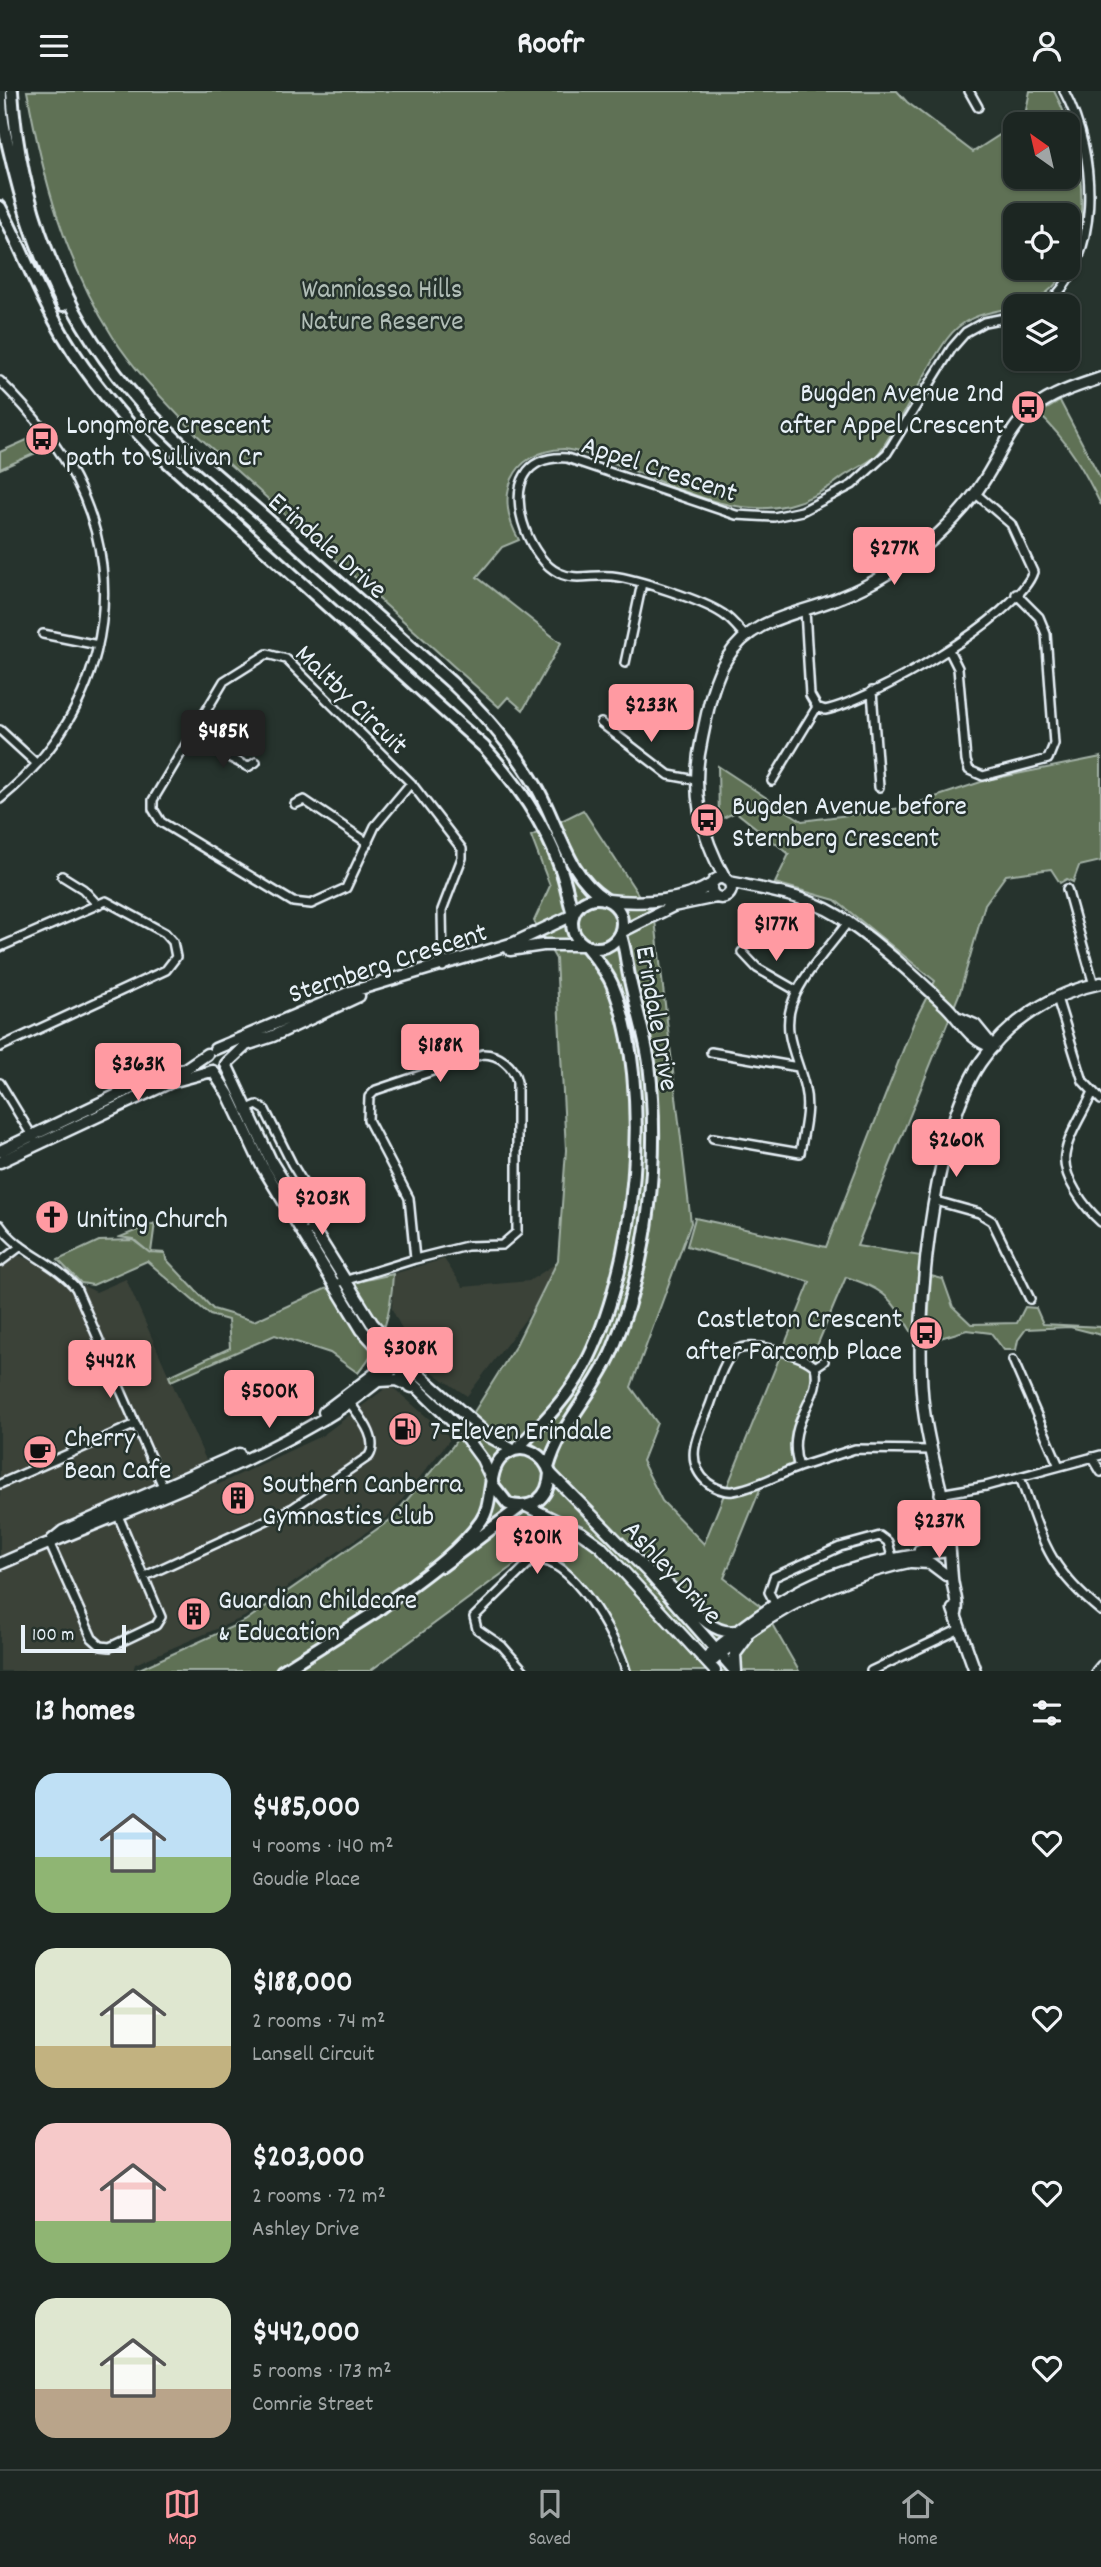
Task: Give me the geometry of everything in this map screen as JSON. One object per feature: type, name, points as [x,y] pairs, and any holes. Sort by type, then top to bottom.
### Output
[{"type":"main road","points":[[0,151],[1,91]]},
{"type":"main road","name":"Erindale Drive","points":[[12,91],[26,189],[47,253],[71,305],[107,361],[170,433],[478,708],[506,740],[537,787],[579,877],[607,899]]},
{"type":"main road","points":[[2,129],[31,234],[66,310],[128,395],[170,433]]},
{"type":"main road","name":"Erindale Drive","points":[[0,207],[71,348],[129,424],[177,471],[462,724],[505,771],[544,829],[560,866],[573,914]]},
{"type":"main road","points":[[0,219],[23,254]]},
{"type":"main road","points":[[607,899],[620,911],[621,932],[612,944],[603,948],[584,945],[574,934],[573,914],[586,900],[607,899]]},
{"type":"main road","name":"Erindale Drive","points":[[549,1470],[557,1440],[584,1403],[612,1352],[626,1308],[649,1205],[653,1129],[649,1061],[621,932]]},
{"type":"main road","name":"Erindale Drive","points":[[515,1450],[556,1407],[584,1367],[613,1290],[630,1211],[634,1118],[624,1030],[612,984],[584,945]]},
{"type":"main road","points":[[282,1671],[404,1595],[523,1507],[541,1499],[547,1491],[549,1470],[536,1454],[515,1450],[495,1465],[488,1507],[475,1528],[374,1613]]},
{"type":"main road","points":[[493,1483],[502,1499],[523,1507]]},
{"type":"street","points":[[969,91],[978,107]]},
{"type":"street","points":[[1063,294],[1078,276],[1091,251],[1095,233],[1096,185],[1085,136],[1065,91]]},
{"type":"street","name":"Appel Crescent","points":[[746,636],[717,610],[642,583],[610,575],[568,576],[545,563],[521,519],[518,500],[523,477],[534,465],[544,460],[567,459],[736,515],[774,517],[802,511],[852,485],[887,453],[952,348],[966,332],[984,322],[1003,318]]},
{"type":"street","points":[[730,894],[727,881],[714,858],[699,818],[696,781],[713,686],[729,655],[746,636],[770,621],[864,587],[905,562],[950,523],[975,493],[1013,430],[1031,411],[1058,393],[1101,377]]},
{"type":"street","points":[[0,381],[54,443],[87,504],[95,530],[104,582],[98,645],[89,679],[76,711],[37,764],[0,799]]},
{"type":"street","points":[[817,707],[832,708],[872,691],[949,650],[984,624],[1030,579],[1032,566],[1006,517],[975,493]]},
{"type":"street","points":[[625,663],[642,583]]},
{"type":"street","points":[[949,650],[958,668],[969,770],[983,776],[1048,759],[1054,744],[1046,634],[1039,617],[1016,594]]},
{"type":"street","points":[[805,610],[810,695],[817,707]]},
{"type":"street","points":[[43,634],[98,645]]},
{"type":"street","name":"Maltby Circuit","points":[[411,783],[383,815],[344,891],[311,904],[293,902],[157,817],[153,800],[224,681],[261,656],[273,653],[286,659],[411,783],[462,849],[462,858],[442,910],[442,965]]},
{"type":"street","points":[[872,691],[879,787]]},
{"type":"street","points":[[772,781],[817,707]]},
{"type":"street","points":[[601,723],[669,775],[696,781]]},
{"type":"street","points":[[0,730],[37,764]]},
{"type":"street","points":[[190,737],[248,767]]},
{"type":"street","points":[[248,767],[256,762]]},
{"type":"street","points":[[248,767],[248,777]]},
{"type":"street","points":[[304,790],[304,800]]},
{"type":"street","points":[[304,800],[368,843]]},
{"type":"street","points":[[295,804],[304,800]]},
{"type":"street","points":[[714,858],[712,893],[716,897]]},
{"type":"street","points":[[62,876],[83,888],[96,903]]},
{"type":"street","points":[[607,899],[631,901],[678,896],[718,879],[799,897],[848,922],[939,999],[959,1018],[963,1028],[993,1047]]},
{"type":"street","points":[[621,932],[673,906],[716,897],[724,898],[752,887]]},
{"type":"street","points":[[975,1671],[960,1629],[946,1575],[947,1554],[941,1532],[939,1493],[920,1373],[922,1297],[936,1201],[955,1118],[968,1083],[993,1047],[1031,1011],[1057,997],[1097,984],[1067,889]]},
{"type":"street","points":[[0,947],[96,903],[113,902],[166,933],[179,953],[166,969],[0,1047]]},
{"type":"street","name":"Sternberg Crescent","points":[[0,1162],[157,1076],[185,1069],[211,1051],[381,985],[514,943],[573,914]]},
{"type":"street","points":[[713,1138],[800,1153],[807,1104],[788,1032],[788,1017],[797,991],[848,922]]},
{"type":"street","name":"Sternberg Crescent","points":[[442,965],[529,946],[584,945]]},
{"type":"street","points":[[742,952],[757,968],[797,991]]},
{"type":"street","name":"Sternberg Crescent","points":[[226,1064],[246,1045],[381,985]]},
{"type":"street","points":[[1057,997],[1079,1071],[1092,1094],[1101,1100]]},
{"type":"street","points":[[982,1038],[1008,1031]]},
{"type":"street","points":[[981,1062],[982,1038]]},
{"type":"street","points":[[242,1112],[225,1053],[211,1051],[205,1064],[242,1112],[272,1163],[307,1233],[339,1282],[370,1320],[419,1390],[460,1429],[475,1449],[493,1483]]},
{"type":"street","points":[[710,1052],[798,1067]]},
{"type":"street","points":[[339,1282],[467,1246],[502,1245],[517,1232],[517,1082],[513,1070],[497,1057],[484,1054],[376,1090],[369,1097],[368,1120],[409,1198],[415,1259]]},
{"type":"street","points":[[213,1071],[223,1069],[226,1064]]},
{"type":"street","name":"Sternberg Crescent","points":[[0,1151],[35,1141],[171,1082],[213,1071]]},
{"type":"street","points":[[0,1083],[35,1141]]},
{"type":"street","points":[[1092,1094],[1065,1158],[1069,1175],[1079,1195],[1101,1222]]},
{"type":"street","points":[[242,1112],[257,1105],[265,1110],[325,1219],[307,1233]]},
{"type":"street","points":[[936,1201],[979,1213],[992,1221],[1030,1300]]},
{"type":"street","points":[[0,1225],[21,1246],[59,1271],[76,1288],[165,1490]]},
{"type":"street","points":[[0,1262],[21,1246]]},
{"type":"street","points":[[339,1282],[380,1362],[373,1380]]},
{"type":"street","points":[[363,1330],[490,1437],[515,1450]]},
{"type":"street","points":[[799,1467],[793,1442],[816,1381],[815,1367],[802,1356],[751,1347],[739,1348],[728,1360],[694,1446],[694,1464],[710,1484],[723,1490],[740,1489],[855,1449],[931,1450]]},
{"type":"street","points":[[1013,1360],[1059,1466]]},
{"type":"street","points":[[0,1564],[49,1542],[63,1531],[116,1512],[291,1434],[348,1400],[398,1361]]},
{"type":"street","points":[[815,1367],[824,1361]]},
{"type":"street","points":[[373,1380],[397,1380],[419,1390]]},
{"type":"street","points":[[145,1576],[293,1508],[369,1456],[373,1447],[371,1437],[348,1400]]},
{"type":"street","points":[[445,1415],[449,1401]]},
{"type":"street","points":[[0,1484],[136,1424]]},
{"type":"street","points":[[939,1493],[1020,1477],[1101,1455]]},
{"type":"street","points":[[1092,1457],[1101,1472]]},
{"type":"street","name":"Ashley Drive","points":[[549,1470],[689,1611],[735,1671]]},
{"type":"street","points":[[1020,1477],[1052,1561],[1067,1582],[1101,1611]]},
{"type":"street","points":[[939,1493],[944,1502],[947,1554],[956,1614]]},
{"type":"street","name":"Ashley Drive","points":[[523,1507],[582,1533],[600,1545],[709,1665]]},
{"type":"street","points":[[49,1542],[92,1638],[101,1646],[110,1647],[159,1622],[160,1611],[116,1512]]},
{"type":"street","points":[[907,1559],[930,1548],[941,1532]]},
{"type":"street","points":[[776,1607],[769,1586],[774,1577],[829,1551],[880,1537],[888,1542],[893,1561]]},
{"type":"street","points":[[709,1665],[736,1631],[832,1574],[893,1561],[947,1554]]},
{"type":"street","points":[[524,1671],[502,1646],[477,1629],[474,1617],[531,1562],[539,1559],[550,1562],[591,1600],[609,1628],[626,1671]]},
{"type":"street","points":[[907,1559],[930,1563],[946,1575]]},
{"type":"street","points":[[719,1651],[776,1607]]},
{"type":"street","points":[[689,1611],[716,1627],[728,1632],[736,1631]]},
{"type":"street","points":[[735,1671],[735,1654],[760,1622]]},
{"type":"street","points":[[871,1671],[960,1629]]},
{"type":"street","points":[[1096,1671],[1101,1664]]},
{"type":"shaded area","points":[[0,1256],[21,1256],[96,1292],[126,1279],[217,1485],[323,1435],[390,1385],[451,1438],[388,1517],[244,1617],[135,1664],[133,1671],[0,1671]]},
{"type":"shaded area","points":[[444,1259],[463,1287],[529,1281],[555,1264],[537,1304],[467,1396],[418,1362],[392,1309],[393,1274]]},
{"type":"green space","name":"Wanniassa Hills Nature Reserve","points":[[27,91],[897,91],[907,102],[973,152],[1003,133],[1003,189],[1080,189],[1080,173],[1082,204],[1080,223],[1080,203],[1003,203],[1003,280],[1058,280],[1043,294],[1003,294],[1003,310],[978,316],[956,328],[939,350],[878,454],[825,490],[788,505],[760,508],[704,498],[591,455],[564,449],[531,458],[519,467],[508,493],[508,508],[519,540],[502,547],[477,577],[561,643],[523,710],[508,697],[499,707],[197,435],[142,376],[113,337],[82,279],[58,218],[40,156]]},
{"type":"green space","points":[[1030,91],[1054,91],[1064,112],[1026,112]]},
{"type":"green space","points":[[1060,401],[1101,479],[1101,505],[1074,457],[1059,435],[1039,414]]},
{"type":"green space","points":[[38,435],[47,448],[0,469],[0,452]]},
{"type":"green space","points":[[1101,757],[1101,861],[1079,866],[1073,882],[1067,879],[1060,883],[1051,869],[1006,875],[985,904],[960,992],[857,1246],[921,1256],[914,1336],[888,1298],[871,1287],[846,1277],[816,1348],[818,1366],[790,1444],[793,1466],[761,1487],[724,1578],[762,1607],[799,1671],[629,1671],[589,1591],[545,1542],[370,1671],[135,1671],[245,1621],[390,1520],[452,1447],[516,1345],[558,1260],[566,1150],[556,959],[534,921],[550,886],[531,836],[583,810],[655,920],[691,1223],[631,1387],[657,1423],[642,1461],[662,1501],[704,1544],[810,1282],[687,1246],[695,1218],[826,1247],[914,1022],[935,981],[835,900],[775,883],[789,854],[736,812],[719,820],[718,766],[802,821],[902,808],[987,780]]},
{"type":"green space","points":[[155,1223],[151,1252],[165,1253],[166,1259],[213,1309],[254,1321],[325,1289],[393,1274],[388,1315],[374,1350],[358,1373],[330,1353],[275,1335],[171,1381],[169,1376],[230,1348],[228,1320],[210,1315],[147,1261],[93,1285],[81,1283],[58,1260],[99,1241],[133,1240],[150,1253],[133,1239],[120,1237]]},
{"type":"green space","points":[[931,1276],[943,1279],[953,1307],[971,1324],[1017,1323],[1025,1307],[1036,1308],[1043,1324],[1101,1327],[1101,1335],[1070,1327],[1026,1329],[1018,1340],[1016,1350],[1004,1350],[991,1333],[967,1330],[927,1342]]},
{"type":"place","name":"Bugden Avenue 2nd after Appel Crescent","points":[[1028,407]]},
{"type":"place","name":"Longmore Crescent path to Sullivan Cr","points":[[42,439]]},
{"type":"place","name":"Bugden Avenue before Sternberg Crescent","points":[[707,820]]},
{"type":"place","name":"Uniting Church","points":[[52,1217]]},
{"type":"place","name":"Castleton Crescent after Farcomb Place","points":[[926,1333]]},
{"type":"place","name":"7-Eleven Erindale","points":[[405,1429]]},
{"type":"place","name":"Cherry Bean Cafe","points":[[40,1452]]},
{"type":"place","name":"Southern Canberra Gymnastics Club","points":[[238,1498]]},
{"type":"place","name":"Guardian Childcare & Education","points":[[194,1614]]}]
